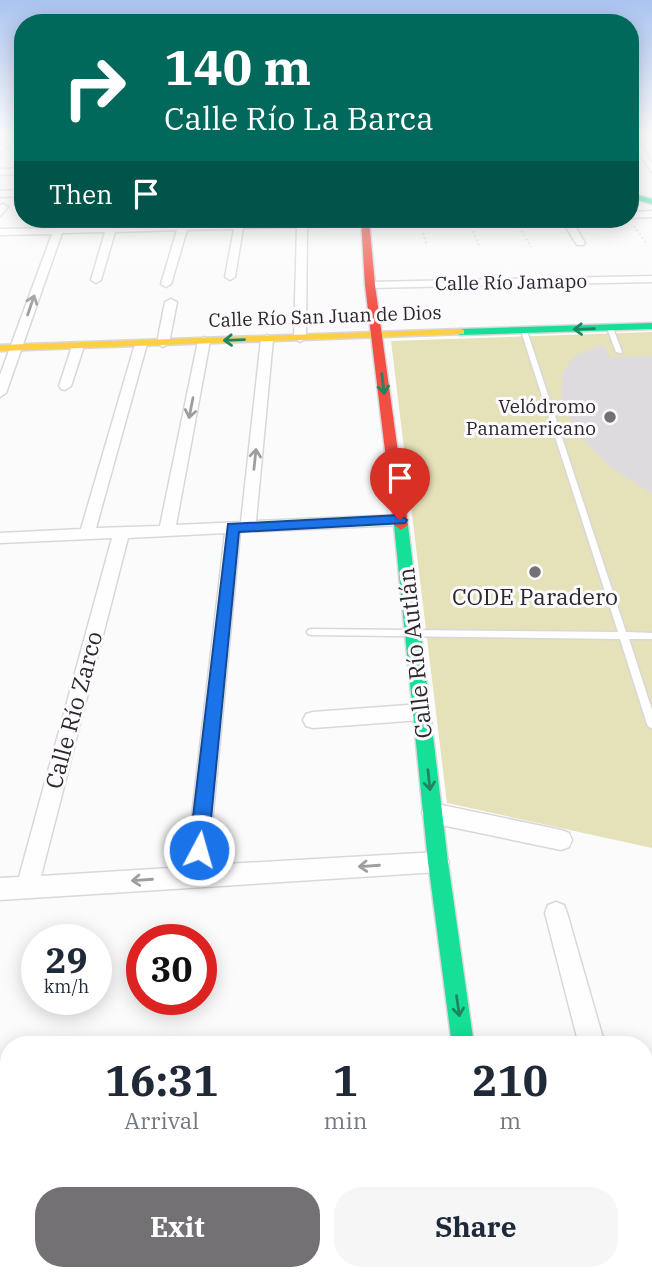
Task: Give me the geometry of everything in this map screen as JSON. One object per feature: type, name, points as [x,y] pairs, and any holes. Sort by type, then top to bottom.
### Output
[{"type":"street","points":[[0,232],[34,228]]},
{"type":"street","points":[[0,393],[58,228]]},
{"type":"street","points":[[98,228],[115,228]]},
{"type":"street","points":[[166,284],[182,228]]},
{"type":"street","points":[[230,277],[238,228]]},
{"type":"street","points":[[300,338],[302,228]]},
{"type":"street","name":"Calle Río Autlán","points":[[366,228],[432,813],[462,1036]]},
{"type":"street","points":[[571,228],[580,243]]},
{"type":"street","points":[[96,280],[111,229]]},
{"type":"street","name":"Calle Río Jamapo","points":[[370,285],[652,279]]},
{"type":"street","points":[[163,343],[171,302]]},
{"type":"street","name":"Calle Río San Juan de Dios","points":[[0,348],[652,326]]},
{"type":"street","points":[[196,877],[267,339]]},
{"type":"street","points":[[167,531],[204,341]]},
{"type":"street","points":[[87,534],[141,344]]},
{"type":"street","points":[[65,386],[78,346]]},
{"type":"street","points":[[0,538],[400,520]]},
{"type":"street","name":"Calle Río Zarco","points":[[27,887],[121,533]]},
{"type":"street","points":[[313,720],[421,712]]},
{"type":"street","points":[[432,813],[561,840]]},
{"type":"street","points":[[0,889],[438,862]]},
{"type":"street","points":[[556,913],[590,1036]]},
{"type":"lane","points":[[610,328],[619,352]]},
{"type":"lane","points":[[523,331],[623,636],[649,704],[652,724]]},
{"type":"lane","points":[[311,632],[652,636]]},
{"type":"path","points":[[520,228],[531,247]]},
{"type":"path","points":[[637,228],[646,243]]},
{"type":"shaded area","name":"CODE Paradero","points":[[652,332],[652,848],[447,803],[391,341]]},
{"type":"building","name":"Velódromo Panamericano","points":[[603,344],[610,357],[652,356],[652,494],[609,466],[576,432],[561,401],[562,373],[575,356]]},
{"type":"traffic: fast","points":[[639,198],[652,202]]},
{"type":"traffic: fast","points":[[460,332],[652,326]]},
{"type":"traffic: fast","points":[[401,525],[438,862],[462,1036]]},
{"type":"traffic: slow","points":[[0,348],[460,332]]},
{"type":"traffic: jam","points":[[366,228],[370,285],[401,525]]},
{"type":"place","name":"Velódromo Panamericano","points":[[610,417]]},
{"type":"place","name":"CODE Paradero","points":[[535,572]]},
{"type":"route","points":[[199,850],[233,528],[400,520]]}]
